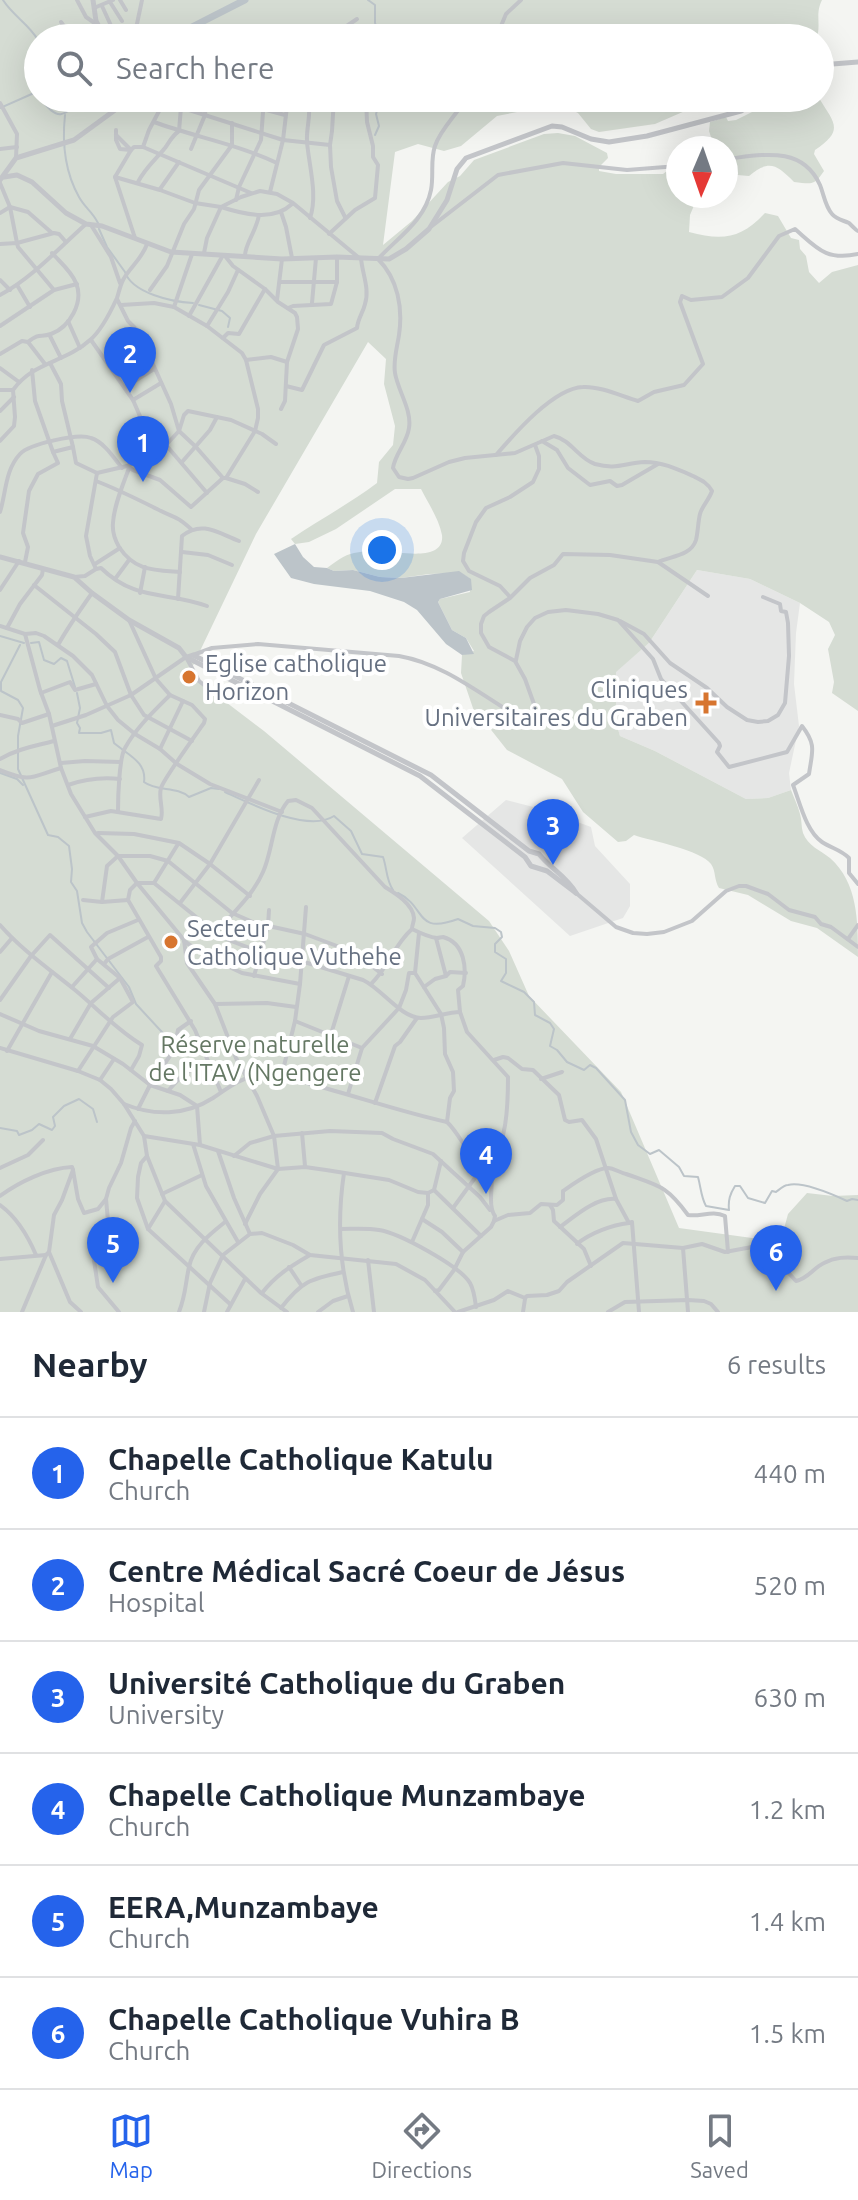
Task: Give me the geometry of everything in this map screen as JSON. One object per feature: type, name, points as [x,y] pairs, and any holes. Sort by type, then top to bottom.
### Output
[{"type":"street","points":[[77,0],[86,17],[96,24]]},
{"type":"street","points":[[93,0],[97,24]]},
{"type":"street","points":[[120,0],[126,10]]},
{"type":"street","points":[[137,24],[142,0]]},
{"type":"street","points":[[502,24],[509,10],[521,0]]},
{"type":"street","points":[[93,8],[112,1],[122,21]]},
{"type":"street","points":[[102,6],[110,24]]},
{"type":"street","points":[[351,24],[357,19]]},
{"type":"street","points":[[834,64],[858,62]]},
{"type":"street","points":[[1,104],[17,134],[16,158],[1,180]]},
{"type":"street","points":[[16,158],[81,136],[114,112]]},
{"type":"street","points":[[143,147],[159,112]]},
{"type":"street","points":[[138,183],[171,137],[179,131],[181,112]]},
{"type":"street","points":[[196,112],[283,140],[330,145]]},
{"type":"street","points":[[236,200],[256,153],[262,132],[262,112]]},
{"type":"street","points":[[274,112],[285,115]]},
{"type":"street","points":[[270,192],[283,140],[286,112]]},
{"type":"street","points":[[310,219],[313,211],[308,144],[311,112]]},
{"type":"street","points":[[333,112],[330,145],[337,201],[345,218]]},
{"type":"street","points":[[329,234],[345,218],[375,198],[378,165],[373,157],[367,112]]},
{"type":"street","points":[[378,259],[424,209],[431,189],[435,146],[459,112]]},
{"type":"street","points":[[429,229],[447,200],[457,169],[466,158],[552,126],[609,142],[638,138],[737,112]]},
{"type":"street","points":[[191,149],[205,115]]},
{"type":"street","points":[[154,122],[232,145],[277,163]]},
{"type":"street","points":[[150,290],[167,266],[184,224],[194,209],[199,190],[232,145],[232,123]]},
{"type":"street","points":[[116,133],[131,150]]},
{"type":"street","points":[[0,149],[17,147]]},
{"type":"street","points":[[136,240],[115,177],[134,147],[143,147],[254,194]]},
{"type":"street","points":[[738,158],[770,155],[788,156],[801,161],[809,167],[820,185],[825,202],[834,216],[858,231]]},
{"type":"street","points":[[160,190],[179,162]]},
{"type":"street","points":[[1,180],[17,175],[32,182],[66,213],[171,252],[282,259],[389,259],[406,249],[498,175],[563,163],[627,170],[666,167]]},
{"type":"street","points":[[115,177],[195,203],[240,213],[259,215],[281,212],[293,203]]},
{"type":"street","points":[[1,180],[18,247],[54,290]]},
{"type":"street","points":[[204,253],[221,207],[254,194],[270,192],[293,203],[360,258],[366,284],[366,303],[358,317],[357,328],[324,345],[302,390],[286,386]]},
{"type":"street","points":[[0,213],[10,207],[28,212],[52,233]]},
{"type":"street","points":[[281,212],[292,258]]},
{"type":"street","points":[[245,255],[245,246],[253,237],[259,215]]},
{"type":"street","points":[[0,295],[37,269],[66,242],[94,225]]},
{"type":"street","points":[[94,225],[121,285]]},
{"type":"street","points":[[495,456],[542,406],[571,388],[587,386],[638,401],[654,392],[684,385],[703,364],[680,302],[682,296],[691,300],[722,297],[748,278],[779,236],[795,229],[827,255],[858,254]]},
{"type":"street","points":[[0,244],[17,243],[52,233],[59,234],[66,242]]},
{"type":"street","points":[[0,441],[14,426],[13,390],[32,370],[61,358],[91,340],[147,244]]},
{"type":"street","points":[[28,342],[37,335],[49,335],[68,321],[77,306],[77,284],[52,253]]},
{"type":"street","points":[[176,303],[192,254]]},
{"type":"street","points":[[224,255],[238,270],[295,313],[298,329],[287,362],[285,405],[281,409]]},
{"type":"street","points":[[189,316],[224,255]]},
{"type":"street","points":[[288,308],[331,304],[337,282],[337,257]]},
{"type":"street","points":[[312,304],[316,258]]},
{"type":"street","points":[[276,301],[282,259]]},
{"type":"street","points":[[378,259],[397,290],[400,304],[395,368],[410,424],[393,464],[395,474],[408,479],[465,458],[515,453],[550,436],[561,438],[590,462],[610,467],[660,463],[703,481],[712,491],[700,513],[696,542],[692,548],[658,562]]},
{"type":"street","points":[[385,267],[389,259]]},
{"type":"street","points":[[207,326],[238,270]]},
{"type":"street","points":[[0,280],[10,290]]},
{"type":"street","points":[[280,282],[337,282]]},
{"type":"street","points":[[0,326],[54,290],[77,284]]},
{"type":"street","points":[[17,285],[30,307]]},
{"type":"street","points":[[223,338],[228,333],[239,334],[265,289]]},
{"type":"street","points":[[117,299],[142,340],[171,404],[179,431],[225,478],[258,492]]},
{"type":"street","points":[[0,512],[3,492],[17,458],[29,447],[71,438],[91,438],[126,467],[160,480],[191,507],[225,478],[255,431],[258,409],[246,360],[236,347],[189,316],[176,303],[121,305]]},
{"type":"street","points":[[68,321],[80,348]]},
{"type":"street","points":[[49,335],[61,358]]},
{"type":"street","points":[[91,340],[133,400],[155,451]]},
{"type":"street","points":[[106,360],[142,340]]},
{"type":"street","points":[[0,354],[22,341],[28,342],[48,364],[61,384],[76,463],[97,473],[126,467],[166,445],[179,431],[188,411],[217,417],[255,431],[276,444]]},
{"type":"street","points":[[246,360],[271,357],[287,362]]},
{"type":"street","points":[[0,368],[19,382]]},
{"type":"street","points":[[125,387],[154,369]]},
{"type":"street","points":[[0,590],[22,562],[28,547],[23,533],[29,491],[38,474],[58,463],[35,401],[32,370]]},
{"type":"street","points":[[133,400],[161,383]]},
{"type":"street","points":[[0,390],[13,390]]},
{"type":"street","points":[[0,411],[14,397]]},
{"type":"street","points":[[182,462],[210,430],[217,417]]},
{"type":"street","points":[[541,441],[557,450],[568,468],[590,485],[610,481],[617,486],[622,485],[660,463]]},
{"type":"street","points":[[166,445],[207,493]]},
{"type":"street","points":[[510,598],[500,586],[469,571],[463,561],[464,553],[476,522],[486,508],[533,482],[540,465],[535,445]]},
{"type":"street","points":[[53,452],[73,447]]},
{"type":"street","points":[[126,467],[113,523],[114,539],[135,565],[157,571],[180,572]]},
{"type":"street","points":[[95,567],[86,536],[97,473]]},
{"type":"street","points":[[96,481],[178,517],[191,529]]},
{"type":"street","points":[[178,599],[182,536],[191,529],[199,528],[213,530],[239,541]]},
{"type":"street","points":[[0,557],[74,577],[85,576],[120,548]]},
{"type":"street","points":[[182,552],[208,555],[232,565]]},
{"type":"street","points":[[52,726],[131,695],[186,657],[212,648],[258,644],[414,658],[457,678],[522,719],[528,718],[533,714],[534,704],[525,679],[515,661],[489,647],[481,633],[484,616],[510,598],[530,578],[554,565],[559,557],[567,553],[610,555],[658,562],[708,596]]},
{"type":"street","points":[[115,579],[129,560]]},
{"type":"street","points":[[95,567],[140,593],[191,600],[207,606]]},
{"type":"street","points":[[140,593],[145,567]]},
{"type":"street","points":[[7,628],[43,569]]},
{"type":"street","points":[[74,577],[129,620],[179,648],[199,681],[228,698]]},
{"type":"street","points":[[34,585],[115,652],[138,708],[148,717],[192,741]]},
{"type":"street","points":[[58,645],[92,593]]},
{"type":"street","points":[[515,661],[520,641],[535,618],[548,612],[566,610],[598,614],[618,620],[644,634],[670,663],[747,720],[768,721],[778,715],[785,703],[788,623],[786,612],[781,611],[780,604],[763,597]]},
{"type":"street","points":[[84,818],[99,812],[118,811],[160,820],[163,814],[161,789],[205,719],[192,705],[170,695],[156,679],[129,620]]},
{"type":"street","points":[[618,620],[653,659],[661,679],[719,743],[717,752],[729,767],[787,752],[802,726],[811,738],[809,774],[793,785],[811,830],[824,843],[849,858],[849,873],[858,884]]},
{"type":"street","points":[[0,626],[25,634],[36,633],[58,645],[92,675],[107,706],[135,734],[210,784],[281,814]]},
{"type":"street","points":[[25,634],[68,785],[95,833],[118,856],[184,940],[206,956],[242,973],[300,984]]},
{"type":"street","points":[[193,655],[431,775],[527,854],[535,868],[543,865]]},
{"type":"street","points":[[186,657],[420,776],[527,854],[539,854],[543,865],[616,927],[633,933],[664,932],[692,921],[726,891],[746,886],[768,894],[789,910],[815,917],[858,947]]},
{"type":"street","points":[[41,693],[70,682],[76,690],[96,684]]},
{"type":"street","points":[[118,811],[123,750],[140,724],[170,695]]},
{"type":"street","points":[[160,749],[183,701]]},
{"type":"street","points":[[0,715],[20,721],[49,714]]},
{"type":"street","points":[[0,759],[19,750],[54,741]]},
{"type":"street","points":[[0,770],[23,778],[36,777],[61,765],[85,761],[121,762]]},
{"type":"street","points":[[68,785],[87,779],[120,779]]},
{"type":"street","points":[[180,903],[210,864],[259,780]]},
{"type":"street","points":[[216,933],[250,896],[263,872],[281,814],[288,801],[296,800],[312,808],[379,881],[398,895],[414,916],[412,929],[395,947],[382,974],[371,984]]},
{"type":"street","points":[[95,833],[134,834],[179,843],[250,896]]},
{"type":"street","points":[[154,883],[179,843]]},
{"type":"street","points":[[102,902],[107,866],[118,856],[150,856],[168,861],[232,913],[268,926],[305,934],[349,952],[382,974]]},
{"type":"street","points":[[221,1092],[191,1021],[156,966],[161,957],[128,900],[130,890],[137,883],[154,883],[216,933],[241,946],[301,961],[371,984],[399,1008],[417,1018],[460,1012]]},
{"type":"street","points":[[83,900],[128,900]]},
{"type":"street","points":[[282,1074],[295,1021],[306,907]]},
{"type":"street","points":[[254,976],[268,926],[269,910]]},
{"type":"street","points":[[78,1071],[113,1017],[133,1002],[120,978],[97,959],[92,945],[107,933],[138,920]]},
{"type":"street","points":[[0,925],[31,956],[142,1045],[131,1070]]},
{"type":"street","points":[[848,939],[858,925]]},
{"type":"street","points":[[412,929],[436,938],[443,937],[463,955],[466,973],[463,986],[458,990],[460,1012],[472,1039],[508,1077],[508,1116],[498,1155],[488,1170],[480,1171],[453,1208]]},
{"type":"street","points":[[419,933],[415,973],[441,1014],[445,1054],[453,1071],[447,1122]]},
{"type":"street","points":[[0,1000],[50,935],[109,988]]},
{"type":"street","points":[[104,964],[148,937]]},
{"type":"street","points":[[0,952],[12,938]]},
{"type":"street","points":[[436,938],[446,976]]},
{"type":"street","points":[[184,940],[184,955],[189,969],[215,1004],[274,1136],[278,1169],[260,1194],[245,1224]]},
{"type":"street","points":[[72,988],[97,959]]},
{"type":"street","points":[[7,1051],[52,972]]},
{"type":"street","points":[[424,987],[450,972],[466,973]]},
{"type":"street","points":[[348,1094],[362,1048],[399,1008],[409,973],[415,973]]},
{"type":"street","points":[[331,1034],[349,976]]},
{"type":"street","points":[[70,1039],[91,1003],[120,978]]},
{"type":"street","points":[[215,1004],[267,1003],[296,1007]]},
{"type":"street","points":[[0,1014],[22,1025],[93,1046],[150,1085],[190,1100],[197,1106],[200,1145]]},
{"type":"street","points":[[375,1103],[395,1046],[417,1018]]},
{"type":"street","points":[[138,1110],[150,1085],[174,1050],[178,1030],[191,1021]]},
{"type":"street","points":[[295,1021],[362,1048]]},
{"type":"street","points":[[232,1047],[291,1042]]},
{"type":"street","points":[[0,1048],[100,1080],[124,1104],[144,1136],[147,1156],[165,1201],[261,1293],[287,1312]]},
{"type":"street","points":[[494,1060],[508,1058],[522,1069],[533,1070],[559,1095],[565,1120],[582,1120],[585,1123],[596,1139],[616,1199],[629,1223]]},
{"type":"street","points":[[100,1080],[114,1059]]},
{"type":"street","points":[[168,1091],[187,1071],[210,1064]]},
{"type":"street","points":[[541,1079],[562,1072]]},
{"type":"street","points":[[124,1104],[138,1110],[172,1113],[197,1106],[245,1077],[265,1073],[282,1074],[447,1122],[473,1157],[488,1170],[493,1183],[492,1212]]},
{"type":"street","points":[[119,1312],[98,1287],[92,1247],[108,1221],[106,1199],[135,1121]]},
{"type":"street","points":[[234,1156],[250,1143],[274,1136],[346,1131],[382,1133],[428,1151],[480,1197],[495,1216],[491,1227],[463,1252],[454,1270],[435,1291]]},
{"type":"street","points":[[302,1133],[305,1167]]},
{"type":"street","points":[[144,1136],[200,1145],[278,1169],[305,1167],[389,1180],[428,1193],[434,1190],[441,1161]]},
{"type":"street","points":[[0,1168],[28,1155],[43,1140]]},
{"type":"street","points":[[193,1144],[202,1175],[238,1242]]},
{"type":"street","points":[[218,1151],[250,1234]]},
{"type":"street","points":[[147,1156],[141,1163],[137,1198],[148,1229],[230,1304]]},
{"type":"street","points":[[0,1196],[18,1183],[72,1167],[80,1208],[84,1213],[98,1209],[106,1199]]},
{"type":"street","points":[[494,1221],[508,1215],[530,1213],[541,1204],[557,1205],[563,1200],[563,1191],[572,1184],[607,1168],[664,1188],[688,1215],[712,1212],[725,1216],[728,1252]]},
{"type":"street","points":[[22,1312],[48,1253],[54,1215],[73,1170]]},
{"type":"street","points":[[344,1173],[340,1196],[341,1257],[353,1312]]},
{"type":"street","points":[[162,1194],[202,1175]]},
{"type":"street","points":[[434,1190],[481,1236]]},
{"type":"street","points":[[412,1243],[428,1205],[428,1193]]},
{"type":"street","points":[[560,1227],[593,1205],[608,1198],[616,1199]]},
{"type":"street","points":[[148,1229],[165,1201]]},
{"type":"street","points":[[0,1205],[11,1213],[36,1255]]},
{"type":"street","points":[[550,1205],[553,1219],[584,1249],[591,1266]]},
{"type":"street","points":[[422,1219],[442,1232],[463,1252]]},
{"type":"street","points":[[179,1312],[186,1294],[189,1265],[205,1238],[225,1221]]},
{"type":"street","points":[[577,1244],[586,1236],[617,1224],[632,1222],[639,1312]]},
{"type":"street","points":[[341,1229],[378,1229],[433,1254],[470,1283],[476,1307]]},
{"type":"street","points":[[204,1312],[210,1283],[223,1255],[250,1234],[270,1235],[310,1255],[388,1261],[425,1280],[456,1312],[494,1300],[508,1291],[525,1298],[559,1291],[623,1243],[683,1248],[702,1244],[725,1252],[745,1247],[762,1249],[773,1256],[796,1281],[806,1278],[824,1263],[838,1258],[858,1258]]},
{"type":"street","points":[[683,1248],[688,1312]]},
{"type":"street","points":[[0,1259],[48,1253]]},
{"type":"street","points":[[48,1253],[70,1302],[81,1312]]},
{"type":"street","points":[[261,1293],[289,1266],[310,1255]]},
{"type":"street","points":[[368,1260],[374,1312]]},
{"type":"street","points":[[289,1266],[301,1285]]},
{"type":"street","points":[[281,1308],[301,1285],[343,1272]]},
{"type":"street","points":[[227,1312],[245,1278]]},
{"type":"street","points":[[318,1312],[333,1301],[348,1296]]},
{"type":"street","points":[[523,1312],[525,1298]]},
{"type":"street","points":[[608,1312],[625,1302],[688,1300],[704,1301],[718,1312]]},
{"type":"shaded area","points":[[295,544],[314,567],[334,571],[353,570],[380,577],[401,578],[459,571],[471,579],[472,590],[438,602],[452,630],[466,638],[474,654],[462,655],[446,644],[417,610],[404,602],[370,591],[291,578],[274,554]]},
{"type":"shaded area","name":"Cliniques Universitaires du Graben","points":[[697,570],[750,579],[800,603],[794,684],[799,726],[789,773],[791,790],[768,798],[746,799],[620,736],[616,722],[616,671],[649,643]]},
{"type":"shaded area","points":[[506,800],[591,827],[595,846],[630,884],[630,906],[623,918],[570,936],[462,838]]},
{"type":"green space","name":"Réserve naturelle de l'ITAV (Ngengere","points":[[0,0],[822,0],[818,24],[24,24],[24,112],[517,112],[497,116],[461,146],[444,151],[418,144],[395,152],[383,245],[474,160],[544,134],[558,133],[575,136],[607,153],[608,158],[599,171],[616,174],[666,172],[666,208],[693,208],[689,232],[730,236],[748,228],[765,213],[778,216],[791,238],[799,240],[809,272],[819,283],[832,272],[858,265],[858,711],[832,693],[834,682],[828,649],[835,635],[829,622],[800,603],[750,579],[697,570],[649,643],[616,672],[616,722],[620,736],[746,799],[768,798],[791,790],[805,837],[839,868],[851,891],[857,916],[858,957],[817,928],[791,921],[748,895],[719,888],[711,864],[697,854],[634,835],[618,842],[583,812],[562,779],[507,750],[475,714],[461,673],[462,655],[474,651],[466,638],[452,630],[438,602],[470,592],[469,578],[461,573],[380,577],[327,568],[343,557],[358,552],[420,554],[436,549],[441,543],[441,529],[421,489],[395,489],[336,529],[309,542],[295,544],[291,539],[377,483],[379,462],[393,445],[395,426],[384,384],[386,359],[368,342],[256,534],[189,674],[264,731],[489,921],[509,951],[529,996],[621,1092],[679,1228],[781,1240],[788,1214],[807,1193],[858,1195],[858,1312],[0,1312]]},
{"type":"green space","name":"Réserve naturelle de l'ITAV (Ngengere","points":[[576,112],[683,112],[655,124],[599,132],[591,129]]},
{"type":"green space","points":[[752,112],[827,112],[834,126],[833,131],[814,154],[824,171],[815,182],[809,183],[794,182],[773,166],[762,167],[749,176],[738,175],[738,136],[711,136],[709,131],[710,122],[726,117],[728,121]]},
{"type":"waterway","points":[[3,0],[25,24]]},
{"type":"waterway","points":[[198,24],[245,0]]},
{"type":"waterway","points":[[368,0],[375,5],[375,24]]},
{"type":"waterway","points":[[0,108],[24,97]]},
{"type":"waterway","points":[[53,112],[66,112]]},
{"type":"waterway","points":[[375,135],[379,126],[377,112]]},
{"type":"waterway","points":[[65,115],[64,147],[70,178],[98,223]]},
{"type":"waterway","points":[[99,229],[107,247],[136,286],[174,301],[193,303]]},
{"type":"waterway","points":[[199,305],[222,311],[230,318],[228,327]]},
{"type":"waterway","points":[[0,636],[24,643]]},
{"type":"waterway","points":[[31,643],[39,642],[44,660],[54,664],[61,658],[67,661],[75,687]]},
{"type":"waterway","points":[[20,645],[1,682],[1,691],[18,700],[23,708],[18,736],[18,769],[48,835],[58,837],[69,846],[71,882],[77,891],[82,923],[87,932],[129,987],[136,1004],[173,1044]]},
{"type":"waterway","points":[[77,693],[79,733],[111,730],[114,743],[140,764],[144,782],[179,791],[189,797],[211,788],[219,789]]},
{"type":"waterway","points":[[0,773],[17,779],[23,785]]},
{"type":"waterway","points":[[225,792],[295,819],[310,821],[334,816],[351,831],[362,854],[383,857],[393,890]]},
{"type":"waterway","points":[[398,893],[422,917],[434,924],[458,919],[501,932],[502,937],[495,944],[495,952],[506,959],[506,973],[501,981],[524,992],[534,1002],[535,1015],[550,1023],[554,1029],[550,1046],[567,1062],[584,1070],[590,1065],[596,1068],[625,1100],[631,1132],[638,1145],[650,1154],[659,1150],[679,1167],[684,1176],[698,1177],[706,1206],[729,1210],[735,1186],[740,1186],[748,1198],[765,1203],[772,1191],[794,1184],[818,1189],[847,1201],[858,1200]]},
{"type":"waterway","points":[[0,1128],[17,1131],[19,1135],[39,1124],[52,1130],[55,1126],[53,1117],[64,1106],[79,1099],[93,1109],[97,1122]]},
{"type":"place","name":"Centre Médical Sacré Coeur de Jésus","points":[[130,393]]},
{"type":"place","name":"Chapelle Catholique Katulu","points":[[143,482]]},
{"type":"place","name":"Eglise catholique Horizon","points":[[189,677]]},
{"type":"place","name":"Cliniques Universitaires du Graben","points":[[706,703]]},
{"type":"place","name":"Université Catholique du Graben","points":[[553,865]]},
{"type":"place","name":"Secteur Catholique Vuthehe","points":[[171,942]]},
{"type":"place","name":"Chapelle Catholique Munzambaye","points":[[486,1194]]},
{"type":"place","name":"EERA,Munzambaye","points":[[113,1283]]},
{"type":"place","name":"Chapelle Catholique Vuhira B","points":[[776,1291]]}]
